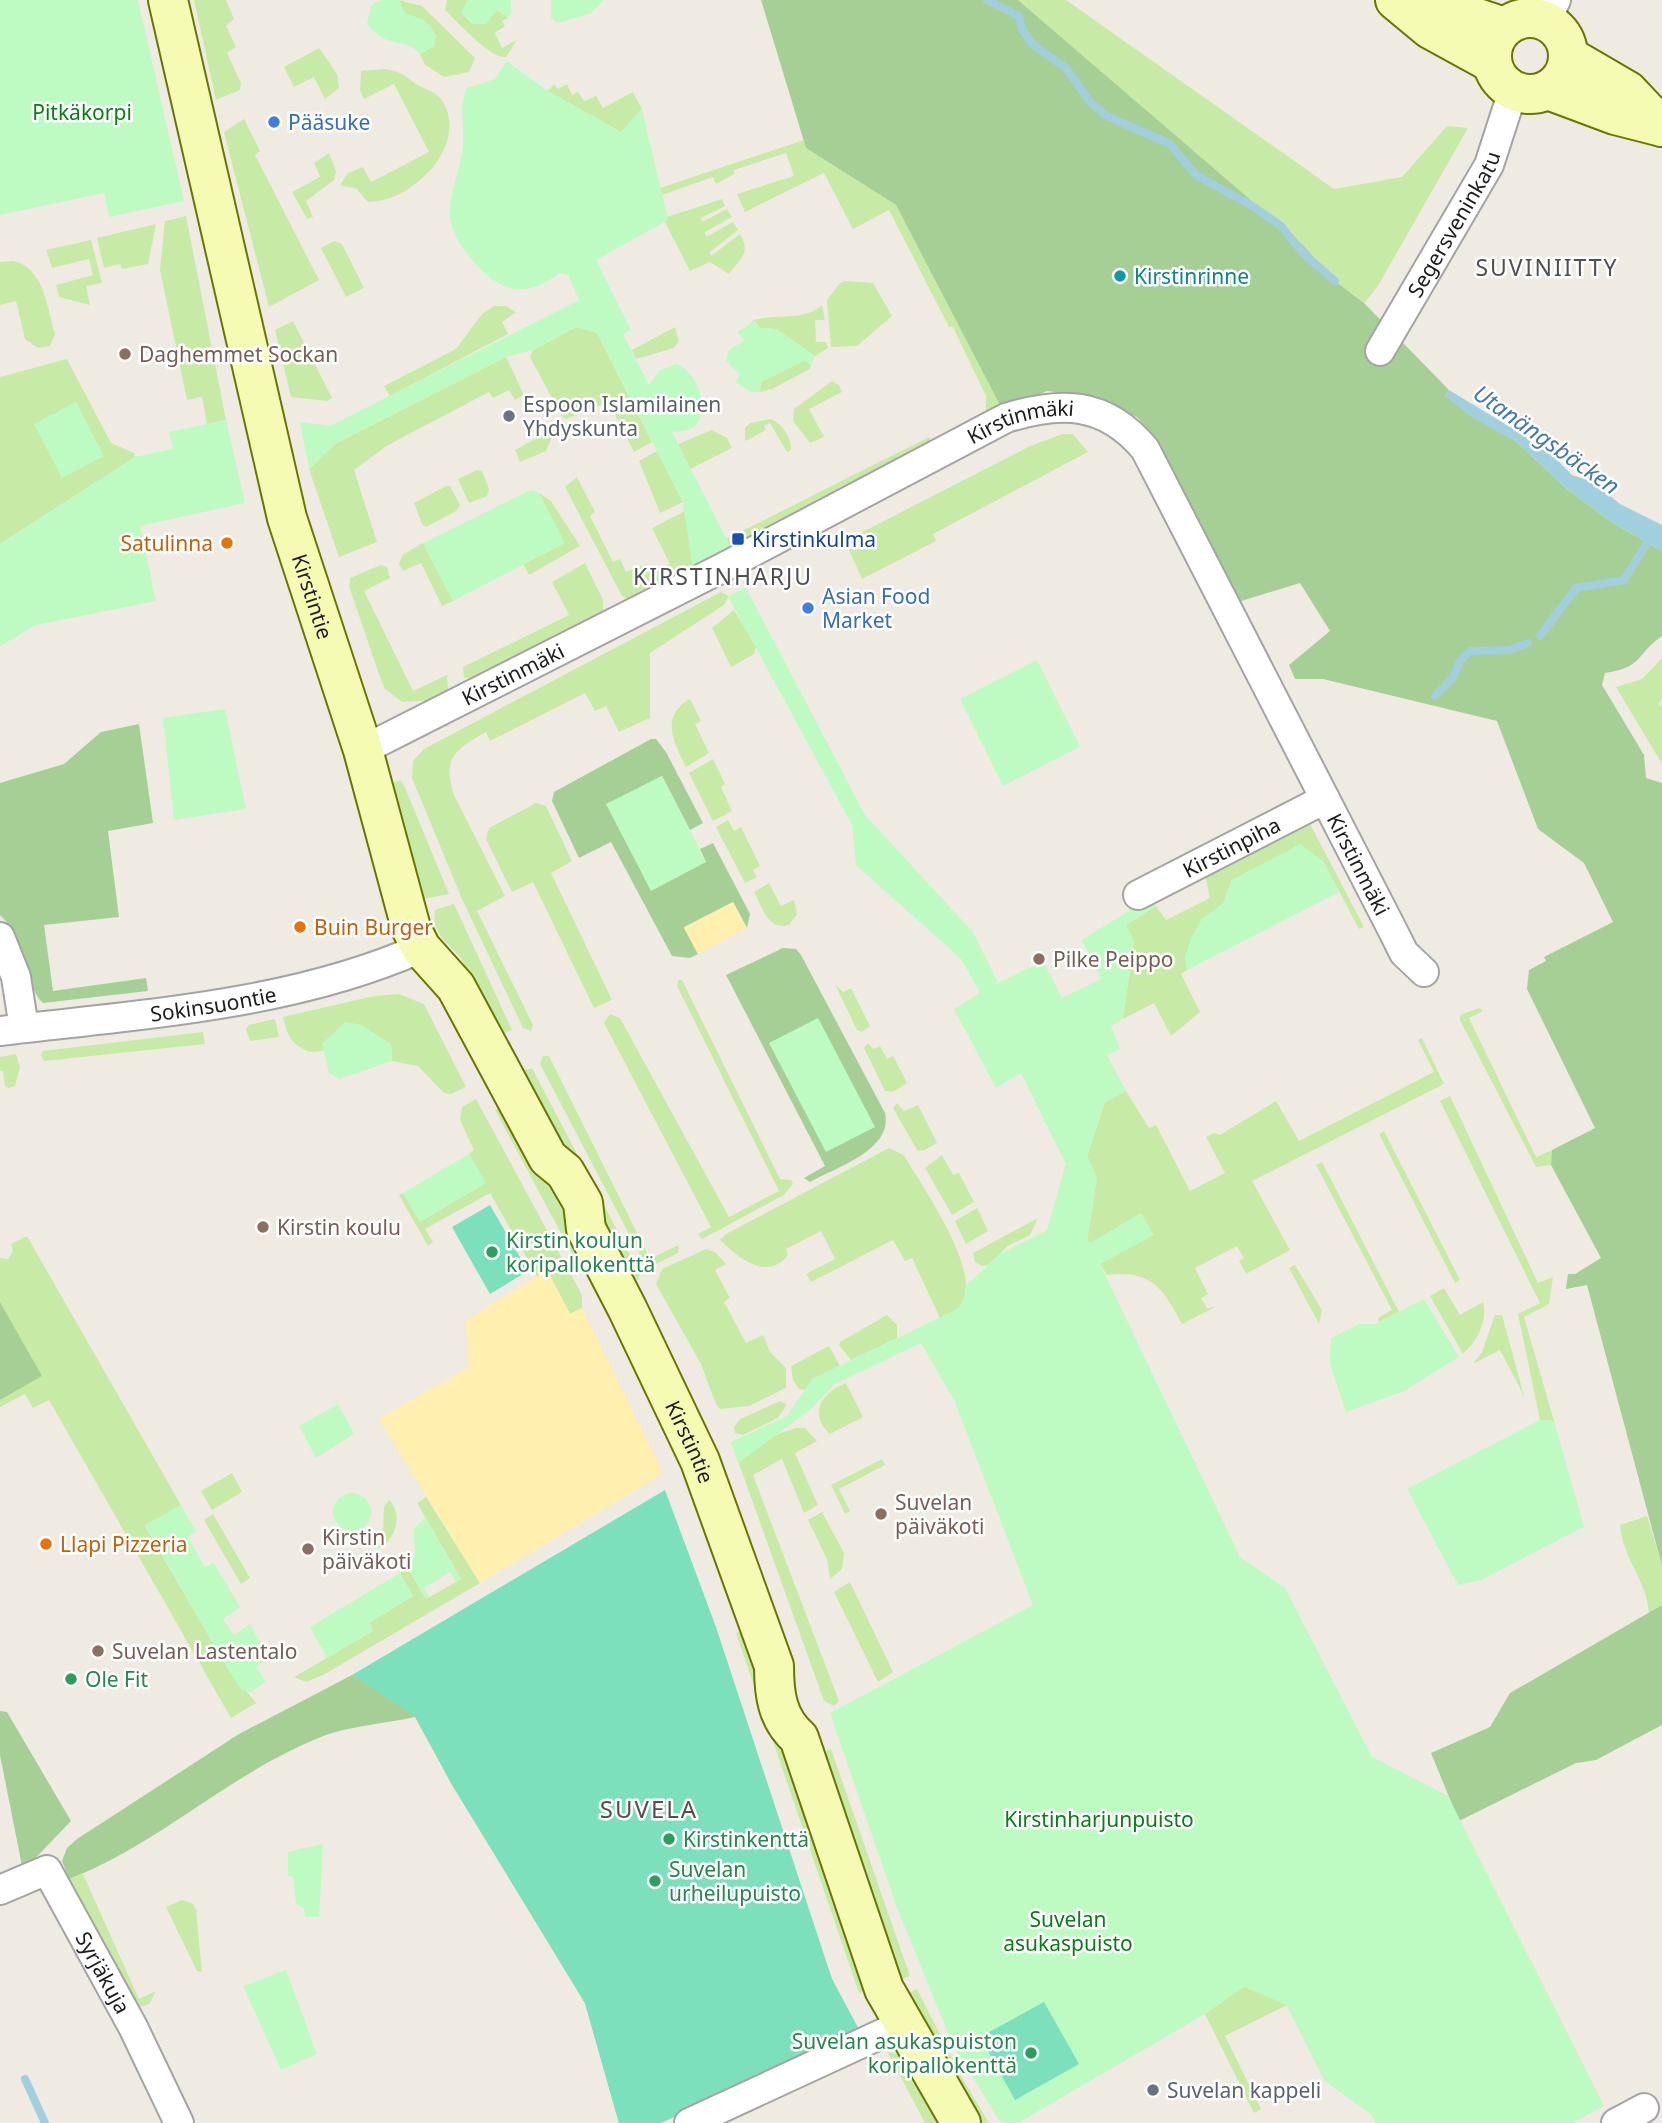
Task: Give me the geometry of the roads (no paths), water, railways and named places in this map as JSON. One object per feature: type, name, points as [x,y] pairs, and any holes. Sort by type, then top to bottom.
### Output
[{"type":"street","name":"Kirstintie","points":[[168,0],[287,518],[363,750],[411,928],[421,948],[456,987],[548,1158],[548,1179],[566,1212],[586,1229],[700,1461],[774,1666],[775,1694],[786,1726],[799,1738],[884,1989],[961,2123]]},
{"type":"street","points":[[1397,1],[1439,5],[1504,27]]},
{"type":"street","points":[[1397,1],[1430,29],[1518,82],[1615,115],[1662,127]]},
{"type":"street","points":[[1551,11],[1568,56],[1563,76],[1518,82],[1493,44],[1504,27],[1551,11]]},
{"type":"street","points":[[1568,56],[1628,91],[1662,127]]},
{"type":"street","name":"Segersveninkatu","points":[[1380,351],[1489,165],[1518,82]]},
{"type":"street","name":"Kirstinmäki","points":[[363,750],[724,567],[1006,418],[1036,409],[1073,407],[1112,421],[1135,437],[1145,449],[1405,953],[1424,972]]},
{"type":"street","name":"Kirstinpiha","points":[[1138,895],[1325,799]]},
{"type":"street","points":[[0,937],[16,977],[12,1030]]},
{"type":"street","name":"Sokinsuontie","points":[[12,1030],[241,1000],[335,980],[421,948]]},
{"type":"street","name":"Syrjäkuja","points":[[0,1891],[47,1870],[133,2027],[179,2123]]},
{"type":"street","points":[[690,2123],[903,2024]]},
{"type":"water","points":[[1449,390],[1546,449],[1572,475],[1593,482],[1620,504],[1662,525],[1662,551],[1613,523],[1567,489],[1518,443],[1473,418],[1445,396]]},
{"type":"waterway","name":"Utanängsbäcken","points":[[987,0],[1019,16],[1022,29],[1033,45],[1066,68],[1091,103],[1107,116],[1170,144],[1196,175],[1254,207],[1281,226],[1304,254],[1335,281]]},
{"type":"waterway","points":[[1540,636],[1576,588],[1624,580],[1652,535]]},
{"type":"waterway","points":[[1435,696],[1452,679],[1460,661],[1470,651],[1509,650],[1528,643]]},
{"type":"waterway","points":[[25,2079],[45,2123]]},
{"type":"place","name":"Pääsuke","points":[[274,122]]},
{"type":"place","name":"Kirstinrinne","points":[[1120,276]]},
{"type":"place","name":"Daghemmet Sockan","points":[[125,354]]},
{"type":"place","name":"Espoon Islamilainen Yhdyskunta","points":[[509,416]]},
{"type":"place","name":"Kirstinkulma","points":[[738,539]]},
{"type":"place","name":"Satulinna","points":[[227,543]]},
{"type":"place","name":"Asian Food Market","points":[[808,608]]},
{"type":"place","name":"Buin Burger","points":[[300,927]]},
{"type":"place","name":"Pilke Peippo","points":[[1039,959]]},
{"type":"place","name":"Kirstin koulu","points":[[263,1227]]},
{"type":"place","name":"Kirstin koulun koripallokenttä","points":[[492,1252]]},
{"type":"place","name":"Suvelan päiväkoti","points":[[881,1514]]},
{"type":"place","name":"Llapi Pizzeria","points":[[46,1544]]},
{"type":"place","name":"Kirstin päiväkoti","points":[[308,1549]]},
{"type":"place","name":"Suvelan Lastentalo","points":[[98,1651]]},
{"type":"place","name":"Ole Fit","points":[[71,1679]]},
{"type":"place","name":"Kirstinkenttä","points":[[669,1839]]},
{"type":"place","name":"Suvelan urheilupuisto","points":[[655,1881]]},
{"type":"place","name":"Suvelan asukaspuiston koripallokenttä","points":[[1031,2053]]},
{"type":"place","name":"Suvelan kappeli","points":[[1153,2090]]},
{"type":"district","name":"SUVINIITTY","points":[[1547,267]]},
{"type":"district","name":"KIRSTINHARJU","points":[[723,576]]},
{"type":"district","name":"SUVELA","points":[[649,1808]]},
{"type":"park label","name":"Pitkäkorpi","points":[[82,112]]},
{"type":"park label","name":"Kirstinharjunpuisto","points":[[1099,1819]]},
{"type":"park label","name":"Suvelan asukaspuisto","points":[[1068,1931]]}]
